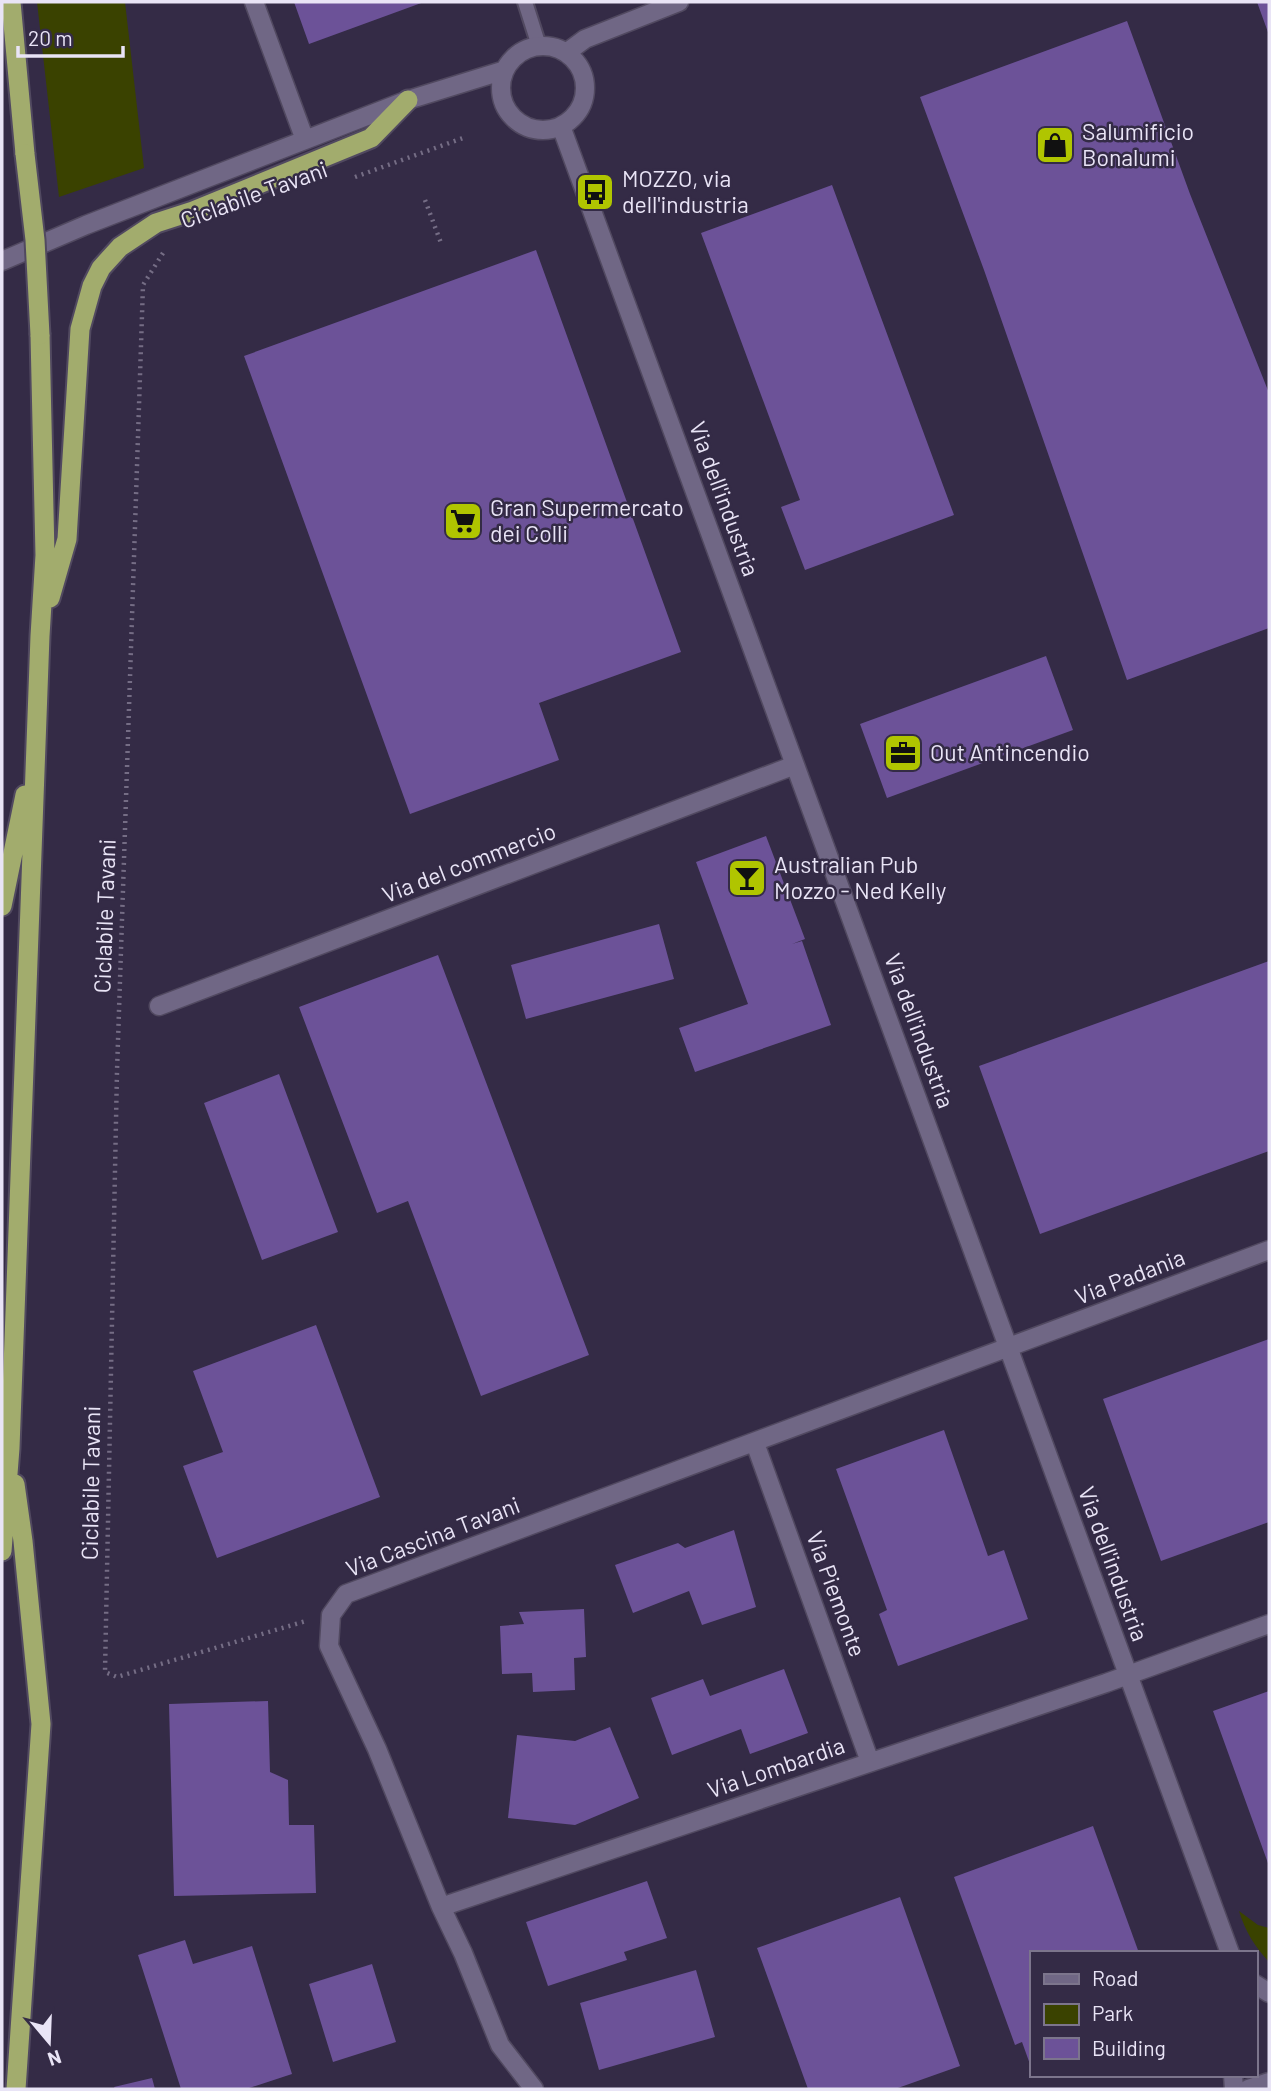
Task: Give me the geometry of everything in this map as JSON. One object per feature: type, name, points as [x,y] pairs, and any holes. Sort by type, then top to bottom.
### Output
[{"type":"highway","points":[[2,1551],[9,1448],[45,555],[35,240],[10,2]]},
{"type":"highway","points":[[40,636],[67,539],[80,329],[92,286],[101,268],[120,247],[156,223],[193,211],[371,138],[408,100]]},
{"type":"highway","points":[[2,906],[37,735]]},
{"type":"highway","points":[[9,1448],[23,1541],[41,1724],[16,2089]]},
{"type":"street","points":[[254,2],[305,141]]},
{"type":"street","points":[[566,53],[585,39],[679,2]]},
{"type":"street","points":[[539,46],[554,47],[566,53],[576,61],[585,85],[580,110],[572,120],[550,130],[538,131],[525,127],[506,109],[501,96],[505,69],[514,58],[539,46]]},
{"type":"street","points":[[2,261],[74,230],[408,100],[505,69]]},
{"type":"street","name":"Via dell'industria","points":[[561,126],[1229,1951]]},
{"type":"street","name":"Via del commercio","points":[[159,1006],[795,765]]},
{"type":"street","name":"Via Padania","points":[[1009,1348],[1269,1250]]},
{"type":"street","name":"Via Cascina Tavani","points":[[331,1615],[346,1594],[1009,1348]]},
{"type":"street","name":"Via Piemonte","points":[[755,1443],[870,1762]]},
{"type":"street","points":[[331,1615],[329,1646],[377,1749],[440,1908],[463,1953],[500,2045],[534,2089]]},
{"type":"street","points":[[1127,1675],[1269,1624]]},
{"type":"street","name":"Via Lombardia","points":[[440,1908],[1127,1675]]},
{"type":"street","points":[[1248,2089],[1269,2082]]},
{"type":"lane","points":[[525,2],[539,46]]},
{"type":"path","name":"Ciclabile Tavani","points":[[344,181],[463,138]]},
{"type":"path","points":[[425,200],[441,243]]},
{"type":"path","name":"Ciclabile Tavani","points":[[169,244],[143,285],[117,1057],[105,1672],[117,1677],[287,1625],[331,1615]]},
{"type":"green space","points":[[37,2],[125,2],[144,168],[59,197]]},
{"type":"green space","points":[[1239,1911],[1258,1925],[1269,1928],[1269,1962],[1251,1938]]},
{"type":"building","points":[[294,2],[424,2],[309,44]]},
{"type":"building","points":[[1257,2],[1269,2],[1269,35]]},
{"type":"building","points":[[1127,21],[1190,194],[1269,393],[1269,628],[1127,680],[984,270],[920,97]]},
{"type":"building","points":[[832,185],[954,515],[805,570],[781,507],[800,500],[701,233]]},
{"type":"building","points":[[536,250],[681,652],[539,703],[559,760],[410,814],[244,356]]},
{"type":"building","points":[[1046,656],[1073,730],[887,798],[860,724]]},
{"type":"building","points":[[766,836],[805,939],[792,944],[802,941],[831,1025],[695,1072],[679,1028],[748,1004],[696,862]]},
{"type":"building","points":[[659,924],[674,979],[526,1019],[511,965]]},
{"type":"building","points":[[438,955],[589,1355],[481,1396],[408,1201],[377,1213],[299,1007]]},
{"type":"building","points":[[1269,961],[1269,1151],[1040,1234],[979,1066]]},
{"type":"building","points":[[279,1074],[338,1232],[262,1260],[204,1103]]},
{"type":"building","points":[[316,1325],[380,1497],[217,1558],[183,1466],[223,1452],[193,1371]]},
{"type":"building","points":[[1269,1339],[1269,1522],[1161,1561],[1103,1399]]},
{"type":"building","points":[[944,1430],[988,1556],[1004,1550],[1028,1619],[898,1666],[879,1614],[887,1610],[836,1469]]},
{"type":"building","points":[[734,1530],[756,1607],[702,1625],[689,1591],[633,1613],[615,1565],[678,1543],[685,1548]]},
{"type":"building","points":[[584,1609],[586,1657],[574,1658],[575,1690],[533,1692],[532,1673],[502,1674],[500,1626],[524,1624],[519,1612]]},
{"type":"building","points":[[784,1669],[808,1733],[750,1754],[741,1729],[672,1755],[651,1698],[703,1679],[710,1696]]},
{"type":"building","points":[[1269,1691],[1269,1866],[1213,1711]]},
{"type":"building","points":[[268,1701],[270,1772],[288,1780],[289,1825],[314,1825],[316,1893],[174,1896],[169,1704]]},
{"type":"building","points":[[610,1727],[639,1798],[575,1825],[508,1818],[517,1735],[575,1741]]},
{"type":"building","points":[[1093,1826],[1138,1951],[1030,1951],[1030,2064],[1022,2042],[1015,2045],[954,1877]]},
{"type":"building","points":[[647,1881],[667,1938],[624,1952],[627,1960],[548,1986],[526,1922]]},
{"type":"building","points":[[900,1897],[960,2066],[895,2089],[808,2089],[757,1948]]},
{"type":"building","points":[[185,1940],[193,1964],[252,1946],[292,2074],[246,2089],[181,2089],[138,1955]]},
{"type":"building","points":[[372,1964],[396,2042],[333,2062],[309,1984]]},
{"type":"building","points":[[696,1970],[715,2037],[599,2070],[580,2003]]},
{"type":"building","points":[[152,2078],[155,2089],[114,2087]]},
{"type":"place","name":"Salumificio Bonalumi","points":[[1055,145]]},
{"type":"place","name":"MOZZO, via dell'industria","points":[[595,192]]},
{"type":"place","name":"Gran Supermercato dei Colli","points":[[463,521]]},
{"type":"place","name":"Out Antincendio","points":[[903,753]]},
{"type":"place","name":"Australian Pub Mozzo - Ned Kelly","points":[[747,878]]}]
